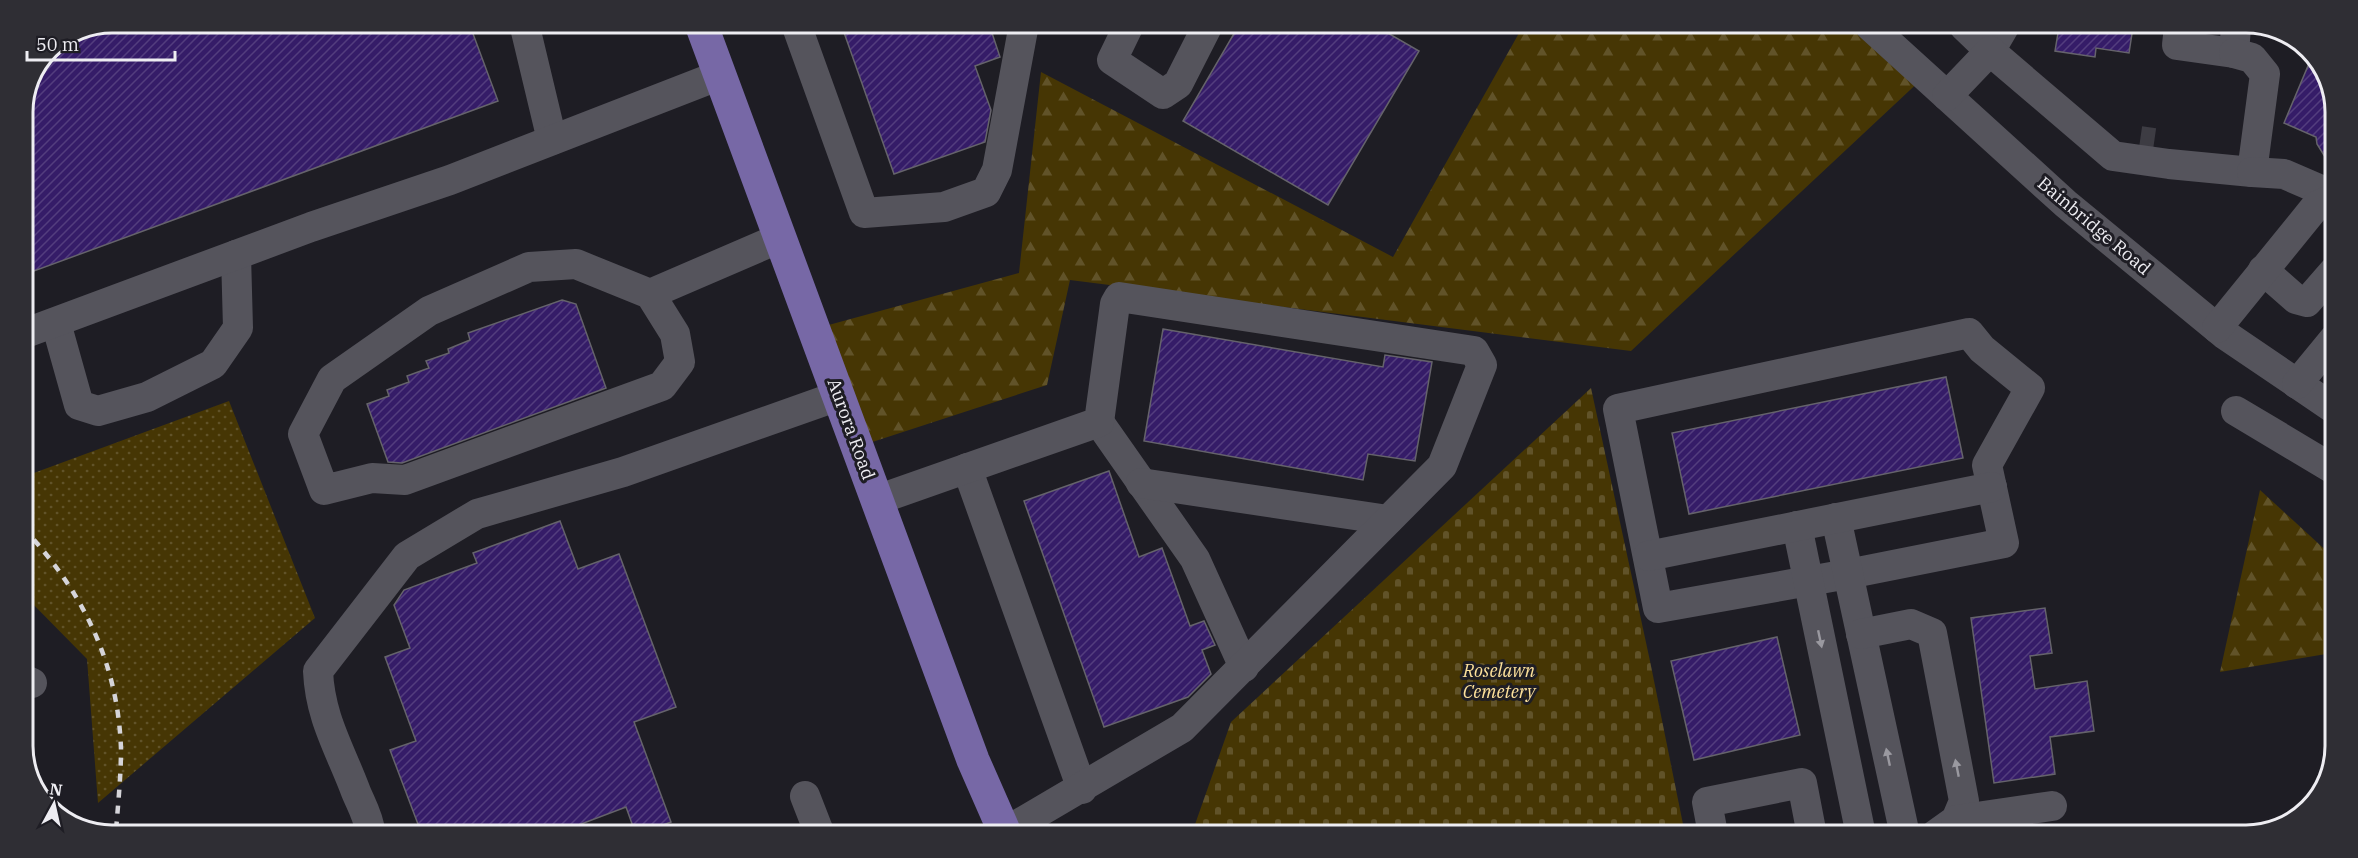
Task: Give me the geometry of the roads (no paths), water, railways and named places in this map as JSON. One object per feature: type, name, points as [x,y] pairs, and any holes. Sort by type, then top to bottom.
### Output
[{"type":"main road","name":"Aurora Road","points":[[704,33],[973,760],[1001,825]]},
{"type":"street","points":[[526,33],[552,140]]},
{"type":"street","points":[[799,33],[864,213],[944,207],[986,192],[997,170],[1022,33]]},
{"type":"street","points":[[1126,33],[1112,60],[1163,94],[1178,84],[1204,33]]},
{"type":"street","name":"Bainbridge Road","points":[[1878,33],[2066,204],[2217,328],[2325,403]]},
{"type":"street","points":[[1980,33],[1997,39],[2113,156],[2208,168],[2283,174],[2325,193]]},
{"type":"street","points":[[2178,33],[2177,45],[2235,40],[2265,74],[2252,172]]},
{"type":"street","points":[[1947,96],[1997,39]]},
{"type":"street","points":[[33,331],[311,227],[450,180],[720,75]]},
{"type":"street","points":[[2105,149],[2135,140],[2183,147],[2208,168]]},
{"type":"street","points":[[2217,328],[2316,206],[2325,202]]},
{"type":"street","points":[[650,294],[675,334],[680,362],[662,386],[405,480],[372,478],[324,490],[303,434],[333,379],[429,310],[529,267],[576,264],[650,294],[780,238]]},
{"type":"street","points":[[56,323],[79,405],[98,411],[147,397],[213,364],[238,327],[236,255]]},
{"type":"street","points":[[2263,270],[2296,299],[2307,302],[2325,281]]},
{"type":"street","points":[[1019,825],[1182,728],[1244,666],[1443,466],[1482,364],[1474,351],[1119,297],[1115,304],[1099,422],[1196,559],[1244,666]]},
{"type":"street","points":[[1969,333],[1982,350],[2030,388],[1988,465],[1992,487],[2004,543],[1808,582],[1658,608],[1618,409],[1969,333]]},
{"type":"street","points":[[2297,384],[2325,350]]},
{"type":"street","points":[[368,825],[325,717],[319,695],[318,671],[407,556],[477,514],[622,472],[838,396]]},
{"type":"street","points":[[2236,411],[2325,464]]},
{"type":"street","points":[[877,500],[1099,422]]},
{"type":"street","points":[[967,468],[1082,789]]},
{"type":"street","points":[[1141,483],[1389,520]]},
{"type":"street","points":[[1648,556],[1992,487]]},
{"type":"street","points":[[1836,518],[1902,825]]},
{"type":"street","points":[[1797,526],[1860,825]]},
{"type":"street","points":[[1861,634],[1911,624],[1932,633],[1964,801],[1946,825]]},
{"type":"street","points":[[1711,825],[1707,801],[1802,783],[1810,825]]},
{"type":"street","points":[[805,796],[816,825]]},
{"type":"street","points":[[1955,825],[2052,806]]},
{"type":"tunnel","points":[[2140,141],[2154,143]]},
{"type":"railway","points":[[33,539],[63,576],[79,602],[93,629],[113,686],[121,749],[116,825]]},
{"type":"park label","name":"Roselawn Cemetery","points":[[1499,681]]}]
